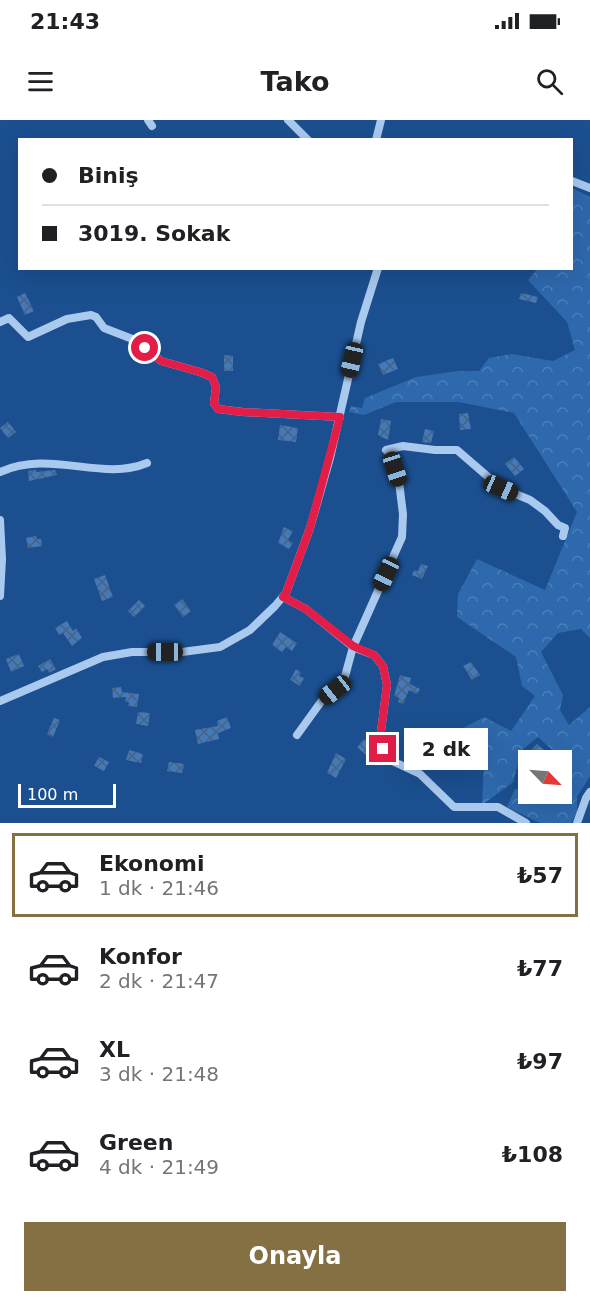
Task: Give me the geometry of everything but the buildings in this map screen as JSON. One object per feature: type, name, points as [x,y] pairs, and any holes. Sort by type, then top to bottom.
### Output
[{"type":"street","points":[[288,120],[306,138]]},
{"type":"street","points":[[376,138],[381,120]]},
{"type":"street","points":[[573,181],[590,188]]},
{"type":"street","points":[[0,701],[103,657],[132,652],[182,652],[220,646],[250,630],[283,597],[310,528],[340,417],[361,322],[377,270]]},
{"type":"street","points":[[0,322],[9,318],[28,337],[67,319],[94,316],[104,328],[135,340],[161,361],[212,377],[216,387],[214,403],[218,409],[340,417]]},
{"type":"street","points":[[297,735],[323,699],[344,680],[353,646],[402,537],[403,514],[399,482],[391,455],[386,450],[403,446],[457,450],[501,488],[530,500],[545,511],[558,525],[565,528],[563,536]]},
{"type":"street","points":[[0,472],[13,466],[26,464],[65,464],[119,471],[147,463]]},
{"type":"street","points":[[0,520],[2,560],[0,596]]},
{"type":"street","points":[[283,597],[306,609],[353,646],[374,655],[383,666],[387,685],[381,731],[383,749],[390,760],[420,774],[454,807],[498,807],[526,823]]},
{"type":"street","points":[[577,823],[590,792]]},
{"type":"green space","points":[[573,188],[590,197],[590,638],[581,629],[558,633],[541,652],[563,695],[560,710],[569,725],[590,707],[590,776],[577,797],[577,813],[571,823],[540,823],[507,807],[515,789],[518,789],[518,804],[572,804],[572,750],[552,750],[538,737],[522,750],[518,750],[518,764],[513,782],[482,805],[484,763],[463,763],[465,727],[484,717],[511,731],[535,696],[522,686],[516,657],[457,617],[458,594],[477,559],[545,590],[577,512],[514,413],[459,402],[396,402],[364,415],[349,412],[351,406],[362,408],[365,398],[416,377],[458,371],[479,371],[489,358],[512,354],[553,361],[575,350],[567,322],[528,280],[536,270],[573,270]]},
{"type":"route","points":[[145,348],[161,361],[212,377],[216,387],[214,403],[218,409],[340,417],[310,528],[283,597],[306,609],[353,646],[374,655],[383,666],[387,685],[381,731],[383,749]]}]
